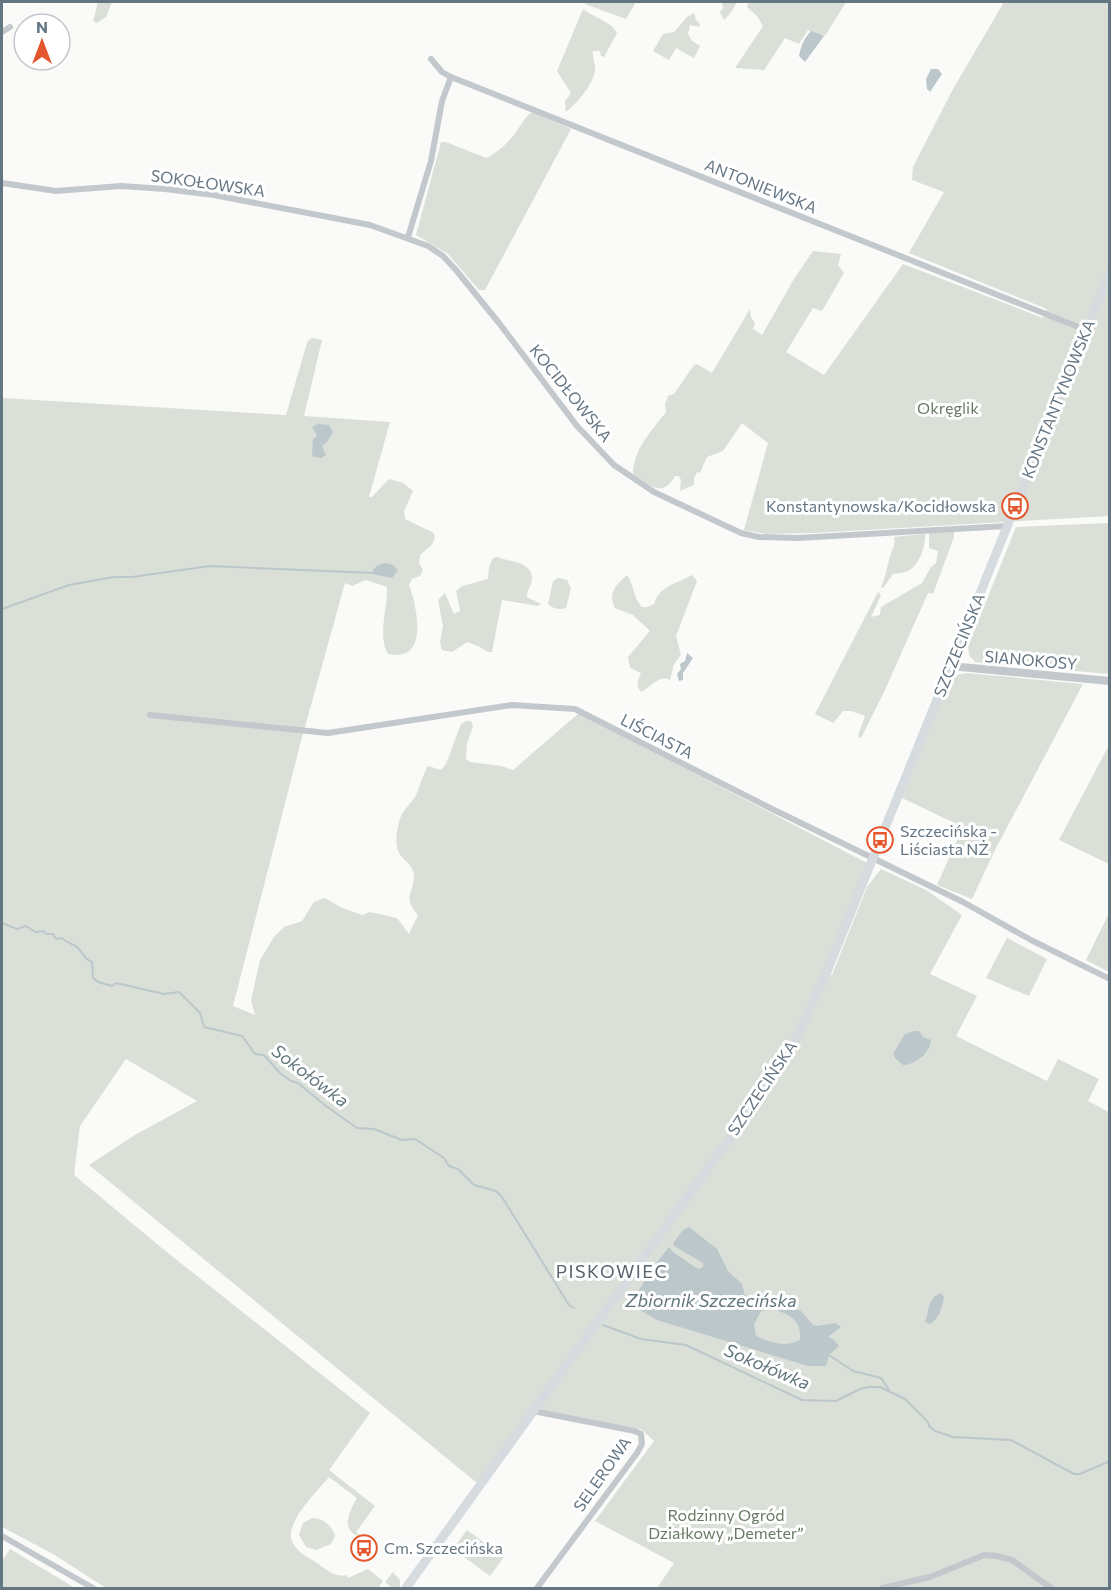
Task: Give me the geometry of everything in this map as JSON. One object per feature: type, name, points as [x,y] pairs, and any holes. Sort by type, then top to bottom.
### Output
[{"type":"main road","name":"KONSTANTYNOWSKA","points":[[1007,526],[1110,272]]},
{"type":"main road","name":"SZCZECIŃSKA","points":[[406,1588],[766,1087],[795,1041],[817,996],[1007,526]]},
{"type":"street","points":[[2,32],[10,27]]},
{"type":"street","name":"ANTONIEWSKA","points":[[431,60],[442,72],[451,77],[1086,330]]},
{"type":"street","points":[[408,237],[436,143],[442,101],[451,77]]},
{"type":"street","name":"SOKOŁOWSKA","points":[[2,183],[56,191],[120,186],[214,195],[364,223],[408,237]]},
{"type":"street","name":"KOCIDŁOWSKA","points":[[408,237],[428,246],[448,260],[577,426],[614,465],[654,492],[741,533],[759,537],[788,538],[1007,526]]},
{"type":"street","name":"SIANOKOSY","points":[[950,666],[1110,681]]},
{"type":"street","name":"LIŚCIASTA","points":[[150,715],[328,733],[512,705],[575,709],[872,859],[963,902],[1031,940],[1110,979]]},
{"type":"street","name":"SELEROWA","points":[[533,1411],[635,1431],[641,1434],[642,1440],[637,1453],[537,1588]]},
{"type":"street","points":[[2,1536],[93,1588]]},
{"type":"street","points":[[882,1588],[930,1577],[984,1555],[1012,1560],[1051,1588]]},
{"type":"green space","points":[[98,2],[112,2],[106,17],[97,23],[93,21]]},
{"type":"green space","points":[[586,2],[636,2],[626,19],[585,4]]},
{"type":"green space","points":[[722,2],[737,2],[724,20],[720,12],[723,8]]},
{"type":"green space","points":[[749,2],[846,2],[825,36],[808,30],[799,44],[785,38],[764,70],[735,68],[763,26],[757,16],[747,7]]},
{"type":"green space","name":"Okręglik","points":[[1004,2],[1109,2],[1109,516],[813,533],[767,534],[744,530],[768,443],[742,423],[723,451],[707,457],[700,473],[697,472],[694,478],[694,485],[680,491],[681,480],[679,476],[675,476],[665,487],[655,488],[633,474],[640,449],[649,433],[666,412],[665,405],[668,396],[674,394],[694,365],[697,364],[712,373],[750,309],[755,323],[753,329],[762,335],[813,251],[841,254],[838,265],[844,273],[822,311],[813,308],[786,352],[824,375],[903,264],[1043,318],[1047,309],[909,253],[944,192],[912,180],[913,167],[952,91]]},
{"type":"green space","points":[[583,9],[607,23],[617,33],[604,57],[601,56],[600,51],[593,51],[594,76],[588,88],[566,112],[565,101],[571,93],[557,71]]},
{"type":"green space","points":[[694,13],[700,24],[699,27],[690,25],[688,34],[692,41],[700,46],[694,58],[676,48],[669,60],[653,51],[663,34],[674,32],[687,17]]},
{"type":"green space","points":[[532,112],[571,129],[485,290],[479,290],[448,254],[416,235],[441,142],[486,158],[507,143]]},
{"type":"green space","name":"Rodzinny Ogród Działkowy „Demeter”","points":[[314,338],[322,340],[304,416],[390,422],[369,497],[372,497],[389,479],[403,483],[413,491],[404,511],[405,519],[434,533],[435,537],[431,546],[420,555],[419,563],[423,570],[420,576],[412,579],[409,585],[415,606],[417,631],[415,642],[410,650],[401,655],[388,654],[383,639],[387,587],[366,580],[352,586],[345,583],[301,741],[233,1006],[255,1015],[251,1000],[260,960],[274,937],[284,927],[302,921],[314,902],[325,898],[340,907],[362,915],[370,912],[397,918],[409,934],[418,915],[409,900],[414,872],[397,849],[400,820],[415,797],[428,766],[441,770],[446,764],[461,724],[467,721],[471,721],[473,726],[467,744],[466,759],[470,762],[513,770],[579,713],[867,863],[824,971],[832,975],[867,887],[881,869],[926,890],[962,915],[930,974],[977,996],[956,1036],[1047,1081],[1058,1059],[1099,1079],[1088,1101],[1109,1112],[1109,1588],[657,1588],[674,1563],[595,1521],[654,1441],[641,1429],[531,1409],[477,1483],[89,1165],[135,1135],[197,1101],[126,1059],[80,1126],[74,1175],[163,1249],[370,1413],[329,1470],[375,1506],[356,1532],[362,1537],[350,1531],[348,1526],[349,1515],[357,1498],[329,1477],[296,1519],[291,1537],[301,1553],[334,1574],[346,1575],[348,1578],[368,1569],[383,1581],[378,1588],[106,1588],[53,1554],[2,1527],[2,398],[286,415],[307,343]]},
{"type":"green space","points":[[1109,523],[1109,674],[975,662],[969,655],[968,646],[1016,527]]},
{"type":"green space","points":[[954,532],[933,594],[928,593],[861,738],[858,736],[865,716],[843,711],[833,723],[815,714],[878,592],[881,595],[871,617],[880,615],[881,607],[922,583],[931,567],[936,563],[938,551],[929,548],[929,533]]},
{"type":"green space","points":[[925,534],[923,550],[915,565],[908,571],[893,574],[883,588],[881,587],[894,545],[894,537]]},
{"type":"green space","points":[[497,557],[528,568],[532,578],[527,597],[541,604],[538,606],[502,600],[492,652],[467,642],[452,652],[442,650],[440,642],[443,626],[438,600],[445,593],[454,614],[460,611],[456,591],[462,586],[488,579],[489,567],[493,558]]},
{"type":"green space","points":[[627,575],[642,607],[654,604],[660,592],[674,583],[692,575],[697,581],[676,636],[681,655],[674,664],[670,680],[659,680],[641,692],[638,683],[641,673],[630,668],[628,657],[650,631],[633,615],[615,608],[612,598],[616,586]]},
{"type":"green space","points":[[558,578],[567,580],[571,588],[564,609],[554,608],[548,604],[553,581]]},
{"type":"green space","points":[[967,673],[1083,684],[995,850],[972,899],[937,885],[963,827],[902,798],[949,681],[956,675]]},
{"type":"green space","points":[[1109,745],[1109,864],[1059,840]]},
{"type":"green space","points":[[1109,913],[1109,972],[1086,960]]},
{"type":"green space","points":[[1007,938],[1047,959],[1029,996],[986,978]]},
{"type":"green space","points":[[312,1518],[326,1523],[335,1536],[331,1544],[316,1550],[306,1547],[299,1535],[303,1523]]},
{"type":"green space","points":[[467,1530],[504,1557],[490,1576],[453,1549]]},
{"type":"green space","points":[[10,1549],[75,1588],[2,1588],[2,1561]]},
{"type":"green space","points":[[393,1572],[400,1580],[400,1588],[392,1588],[385,1582]]},
{"type":"water","points":[[811,31],[824,36],[805,62],[799,56],[803,42]]},
{"type":"water","points":[[931,69],[938,69],[942,74],[930,92],[927,89],[926,79]]},
{"type":"water","points":[[318,424],[329,425],[333,432],[322,446],[326,455],[321,458],[312,456],[313,439],[317,436],[312,427]]},
{"type":"water","points":[[386,563],[398,570],[392,578],[372,574],[377,566]]},
{"type":"water","points":[[687,653],[693,658],[683,673],[683,680],[679,681],[677,674]]},
{"type":"water","points":[[919,1031],[923,1037],[931,1040],[930,1045],[921,1057],[912,1063],[903,1065],[893,1054],[905,1034]]},
{"type":"water","name":"Zbiornik Szczecińska","points":[[689,1227],[717,1249],[728,1271],[742,1284],[745,1295],[792,1307],[801,1311],[813,1325],[835,1323],[841,1327],[828,1337],[839,1346],[829,1355],[826,1366],[808,1366],[657,1320],[638,1309],[634,1298],[669,1247],[695,1267],[699,1269],[703,1267],[703,1263],[674,1246],[673,1243],[683,1230]],"holes":[[[772,1308],[797,1322],[800,1340],[789,1344],[778,1344],[756,1336],[754,1324],[761,1311]]]},
{"type":"water","points":[[941,1293],[944,1297],[938,1315],[930,1324],[925,1322],[931,1301]]},
{"type":"waterway","points":[[2,609],[69,585],[114,577],[132,577],[210,566],[374,573]]},
{"type":"waterway","name":"Sokołówka","points":[[2,923],[17,929],[26,926],[35,932],[44,931],[46,934],[53,934],[56,939],[62,938],[74,945],[92,962],[93,978],[98,982],[112,986],[116,983],[164,994],[179,992],[200,1013],[204,1027],[242,1036],[255,1054],[264,1055],[280,1073],[298,1083],[357,1128],[374,1129],[402,1140],[415,1139],[444,1158],[449,1166],[458,1169],[474,1185],[496,1191],[502,1197],[569,1305],[574,1308]]},
{"type":"waterway","name":"Sokołówka","points":[[603,1325],[641,1339],[686,1345],[802,1400],[836,1401],[860,1389],[880,1387],[905,1399],[935,1431],[953,1437],[1011,1440],[1074,1474],[1080,1474],[1110,1461]]},
{"type":"waterway","points":[[829,1355],[853,1371],[881,1378],[889,1390]]},
{"type":"place","name":"Konstantynowska/Kocidłowska","points":[[1015,506]]},
{"type":"place","name":"Szczecińska - Liściasta NŻ","points":[[880,840]]},
{"type":"place","name":"Cm. Szczecińska","points":[[364,1548]]},
{"type":"district","name":"PISKOWIEC","points":[[612,1272]]}]
